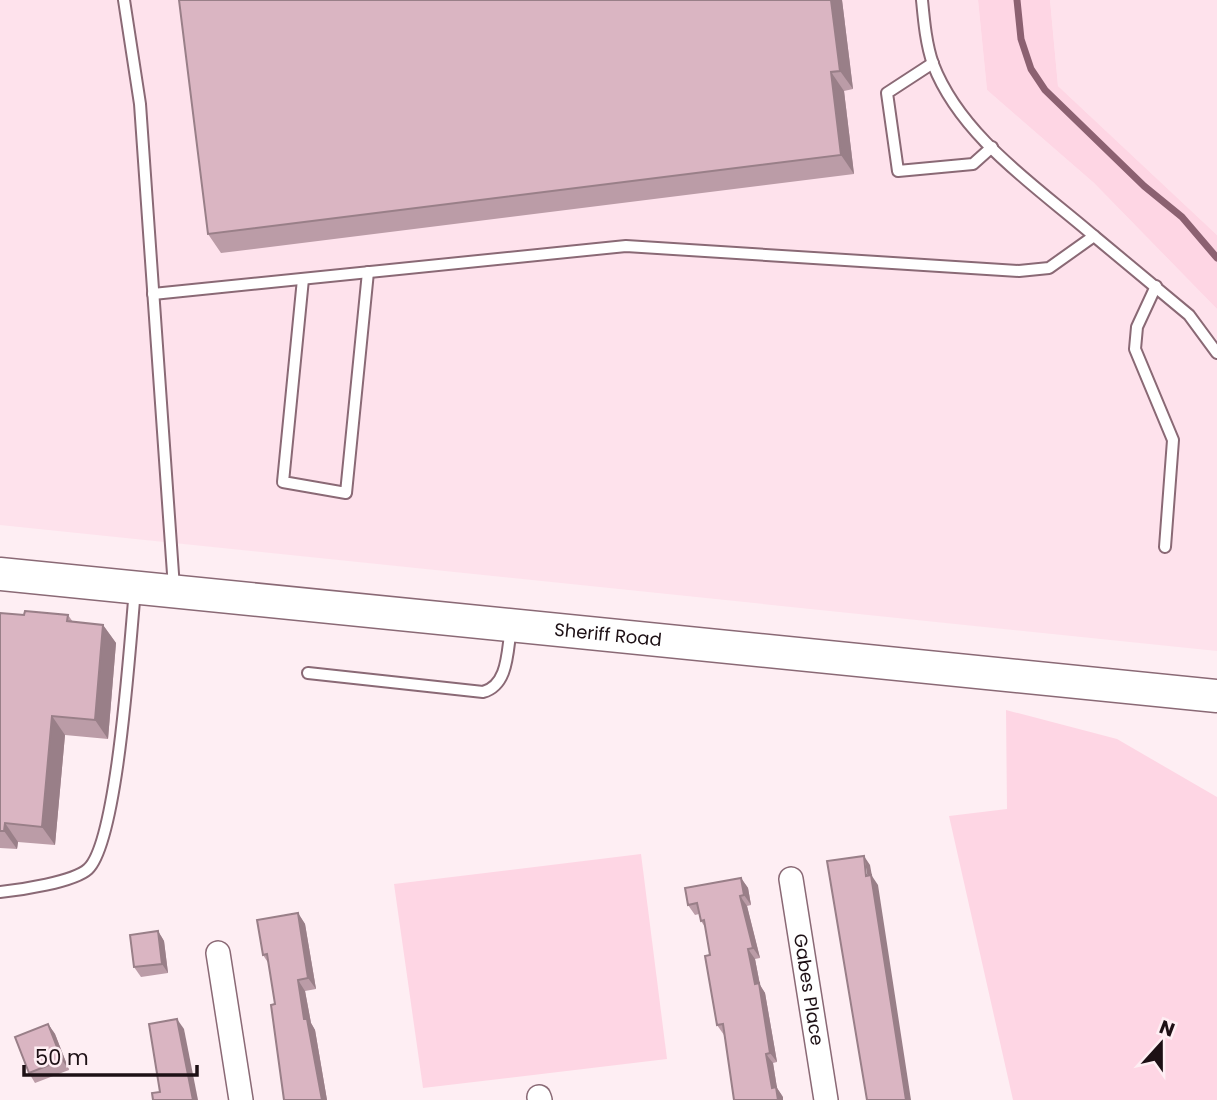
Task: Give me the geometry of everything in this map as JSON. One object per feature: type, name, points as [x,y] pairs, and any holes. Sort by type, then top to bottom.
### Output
[{"type":"main road","name":"Sheriff Road","points":[[0,574],[1217,696]]},
{"type":"street","name":"Gabes Place","points":[[791,879],[826,1100]]},
{"type":"street","points":[[218,953],[242,1100]]},
{"type":"lane","points":[[124,0],[140,104],[174,591]]},
{"type":"lane","points":[[922,0],[933,63],[958,109],[992,147],[1189,315],[1217,353]]},
{"type":"lane","points":[[933,63],[887,93],[898,171],[973,164],[992,147]]},
{"type":"lane","points":[[153,294],[626,246],[1019,271],[1049,268],[1094,236]]},
{"type":"lane","points":[[303,279],[283,482],[346,493],[368,272]]},
{"type":"lane","points":[[1156,286],[1134,339],[1135,349],[1173,440],[1166,547]]},
{"type":"lane","points":[[0,892],[37,887],[87,871],[99,853],[107,827],[121,733],[135,587]]},
{"type":"lane","points":[[308,673],[483,692],[492,689],[500,681],[511,625]]},
{"type":"shaded area","points":[[0,0],[978,0],[987,90],[1094,183],[1217,309],[1217,651],[0,525]]},
{"type":"shaded area","points":[[978,0],[1050,0],[1058,86],[1217,235],[1217,309],[1094,183],[987,90]]},
{"type":"shaded area","points":[[1050,0],[1217,0],[1217,235],[1058,86]]},
{"type":"shaded area","points":[[1006,710],[1117,739],[1217,797],[1217,1100],[1013,1100],[949,816],[1007,809]]},
{"type":"shaded area","points":[[641,854],[667,1059],[423,1088],[394,884]]},
{"type":"building","points":[[179,0],[831,0],[840,71],[831,72],[841,155],[208,234]]},
{"type":"building","points":[[25,611],[68,615],[67,621],[103,625],[95,720],[52,716],[42,827],[5,823],[4,831],[0,831],[0,613],[24,615]]},
{"type":"building","points":[[864,856],[866,876],[871,875],[906,1100],[867,1100],[827,861]]},
{"type":"building","points":[[741,878],[744,895],[740,896],[753,948],[748,949],[755,984],[759,983],[770,1053],[766,1054],[772,1088],[776,1087],[778,1100],[734,1100],[723,1024],[717,1025],[705,956],[710,955],[704,920],[701,921],[697,903],[688,905],[685,888]]},
{"type":"building","points":[[298,913],[308,978],[298,980],[322,1100],[284,1100],[271,1005],[275,1004],[267,954],[263,955],[257,920]]},
{"type":"building","points":[[158,931],[162,964],[134,967],[130,935]]},
{"type":"building","points":[[177,1019],[193,1100],[153,1100],[152,1093],[160,1092],[149,1024]]},
{"type":"building","points":[[48,1024],[62,1060],[29,1073],[15,1037]]},
{"type":"waterway","points":[[1017,0],[1021,39],[1031,69],[1045,90],[1144,186],[1182,217],[1217,258]]}]
